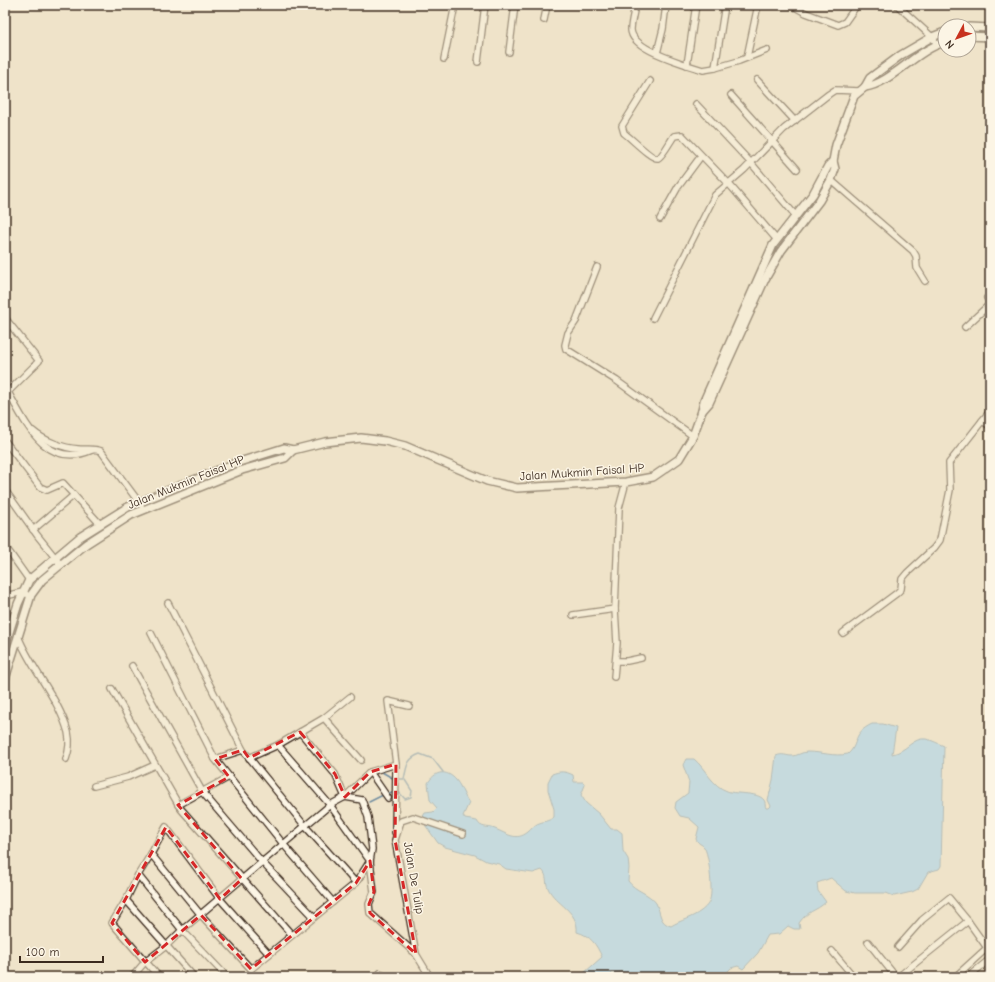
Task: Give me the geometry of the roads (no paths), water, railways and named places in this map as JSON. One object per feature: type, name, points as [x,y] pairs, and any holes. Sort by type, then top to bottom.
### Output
[{"type":"street","points":[[444,59],[455,5]]},
{"type":"street","points":[[478,62],[486,5]]},
{"type":"street","points":[[509,52],[515,5]]},
{"type":"street","points":[[544,20],[547,5]]},
{"type":"street","points":[[635,5],[631,30],[634,36],[644,47],[687,66],[703,70],[715,68],[767,50]]},
{"type":"street","points":[[657,53],[663,29],[666,5]]},
{"type":"street","points":[[687,66],[696,5],[688,5]]},
{"type":"street","points":[[715,68],[726,5]]},
{"type":"street","points":[[747,57],[758,5]]},
{"type":"street","points":[[791,5],[806,14],[838,25],[845,22],[857,5]]},
{"type":"street","points":[[653,318],[715,195],[729,184],[795,121],[835,90],[859,91],[876,85],[906,62],[937,44],[932,37],[897,5]]},
{"type":"street","points":[[977,27],[990,28]]},
{"type":"street","name":"Jalan Mukmin Faisal HP","points":[[702,411],[709,403],[765,280],[781,251],[819,201],[831,180],[834,169],[833,161],[836,145],[859,91],[870,78],[901,55],[937,35]]},
{"type":"street","points":[[977,36],[990,37]]},
{"type":"street","points":[[757,80],[795,121]]},
{"type":"street","points":[[650,81],[622,126],[624,133],[633,139],[651,158],[660,157],[677,134],[682,135],[729,184],[777,240]]},
{"type":"street","points":[[731,95],[797,169]]},
{"type":"street","points":[[696,104],[751,163],[796,216]]},
{"type":"street","points":[[660,219],[678,187],[702,156]]},
{"type":"street","name":"Jalan Mukmin Faisal HP","points":[[5,645],[22,592],[30,580],[100,524],[139,502],[243,460],[284,448],[293,450],[325,442],[361,438],[385,440],[405,446],[487,481],[517,488],[626,482],[652,478],[672,466],[679,459],[693,436],[704,401],[777,240],[813,194],[828,166],[833,161]]},
{"type":"street","points":[[831,180],[913,251],[916,256],[917,268],[925,281]]},
{"type":"street","points":[[597,267],[576,321],[568,333],[565,345],[566,349],[617,381],[650,407],[693,436]]},
{"type":"street","points":[[965,327],[989,301]]},
{"type":"street","points":[[5,318],[39,361],[8,392],[26,424],[37,439],[54,450],[66,455],[77,456],[97,449],[104,454],[109,464],[144,509]]},
{"type":"street","points":[[843,633],[897,593],[901,589],[902,579],[906,573],[938,544],[944,528],[950,490],[950,458],[990,411]]},
{"type":"street","points":[[982,421],[990,426]]},
{"type":"street","points":[[5,441],[40,487],[47,490],[64,483],[100,524]]},
{"type":"street","name":"Jalan Mukmin Faisal HP","points":[[5,679],[31,595],[42,580],[104,532],[131,515],[242,470],[285,458],[293,450]]},
{"type":"street","points":[[614,677],[618,643],[615,609],[619,508],[626,482]]},
{"type":"street","points":[[5,490],[33,530],[62,565]]},
{"type":"street","points":[[33,530],[74,495]]},
{"type":"street","points":[[5,546],[30,580]]},
{"type":"street","points":[[5,596],[22,592],[31,595]]},
{"type":"street","points":[[168,603],[243,750],[305,826],[356,883]]},
{"type":"street","points":[[573,615],[615,609]]},
{"type":"street","points":[[151,633],[215,759],[284,845],[333,902]]},
{"type":"street","points":[[18,636],[60,714],[68,733],[69,750],[66,759]]},
{"type":"street","points":[[616,661],[631,661],[641,658]]},
{"type":"street","points":[[132,666],[203,792],[262,862],[314,918]]},
{"type":"street","points":[[112,689],[178,805],[292,935]]},
{"type":"street","points":[[249,758],[278,745],[324,718],[350,697]]},
{"type":"street","points":[[396,840],[396,768],[388,701],[409,706]]},
{"type":"street","points":[[324,718],[361,760]]},
{"type":"street","points":[[300,732],[335,774],[345,797]]},
{"type":"street","points":[[278,745],[330,805],[370,861]]},
{"type":"street","points":[[215,759],[243,750]]},
{"type":"street","points":[[94,786],[128,776],[155,765]]},
{"type":"street","points":[[132,977],[145,962],[166,946],[182,930],[330,805],[345,797],[370,772],[396,768]]},
{"type":"street","points":[[370,772],[388,798]]},
{"type":"street","points":[[178,805],[229,777]]},
{"type":"street","points":[[345,797],[362,800],[368,817],[372,848],[370,861],[374,892],[369,904],[370,913],[416,954]]},
{"type":"street","name":"Jalan De Tulip","points":[[430,977],[416,954],[396,840],[401,821],[413,817],[463,834]]},
{"type":"street","points":[[159,977],[112,923],[166,828],[220,899],[269,954]]},
{"type":"street","points":[[151,854],[200,915],[252,969],[356,883],[370,861]]},
{"type":"street","points":[[138,875],[182,930],[227,977]]},
{"type":"street","points":[[898,947],[922,920],[949,898],[968,921],[988,950],[954,977]]},
{"type":"street","points":[[126,900],[194,977]]},
{"type":"street","points":[[868,942],[897,977],[968,921]]},
{"type":"street","points":[[832,951],[854,977]]},
{"type":"street","points":[[970,976],[990,959]]},
{"type":"water","points":[[872,724],[883,724],[896,728],[892,754],[901,751],[913,742],[921,739],[933,741],[944,746],[941,866],[939,869],[928,872],[918,889],[894,896],[886,893],[855,893],[846,891],[831,878],[817,883],[818,891],[826,902],[802,919],[799,923],[800,929],[794,929],[788,926],[779,934],[768,935],[758,953],[743,969],[738,966],[731,968],[724,977],[628,977],[623,972],[612,973],[608,977],[581,977],[602,957],[598,948],[589,938],[577,932],[577,925],[571,913],[551,894],[547,885],[545,874],[542,870],[533,873],[506,869],[499,864],[486,861],[475,855],[445,847],[438,843],[423,822],[422,818],[425,813],[433,812],[437,808],[430,800],[428,783],[436,775],[444,773],[449,774],[457,781],[469,803],[463,816],[465,819],[477,821],[483,826],[511,836],[524,835],[537,824],[550,820],[554,817],[554,809],[548,790],[548,782],[552,774],[565,772],[573,775],[574,782],[583,782],[585,785],[581,795],[586,803],[599,814],[611,829],[617,829],[622,833],[623,851],[628,859],[628,881],[656,903],[662,920],[667,925],[671,926],[702,910],[709,903],[711,895],[711,881],[706,851],[696,839],[699,827],[689,818],[680,816],[675,808],[676,802],[688,793],[689,782],[683,765],[686,759],[694,759],[722,789],[731,792],[759,796],[765,802],[766,808],[769,808],[771,806],[768,800],[773,780],[776,756],[794,756],[807,752],[838,755],[848,754],[852,750],[861,731]]},
{"type":"waterway","points":[[398,779],[404,779],[408,764],[412,758],[420,754],[433,759],[443,772]]},
{"type":"waterway","points":[[382,772],[394,779]]},
{"type":"waterway","points":[[398,791],[405,799],[411,797],[412,791],[405,780]]},
{"type":"waterway","points":[[387,794],[394,791]]},
{"type":"waterway","points":[[369,802],[383,795]]}]
